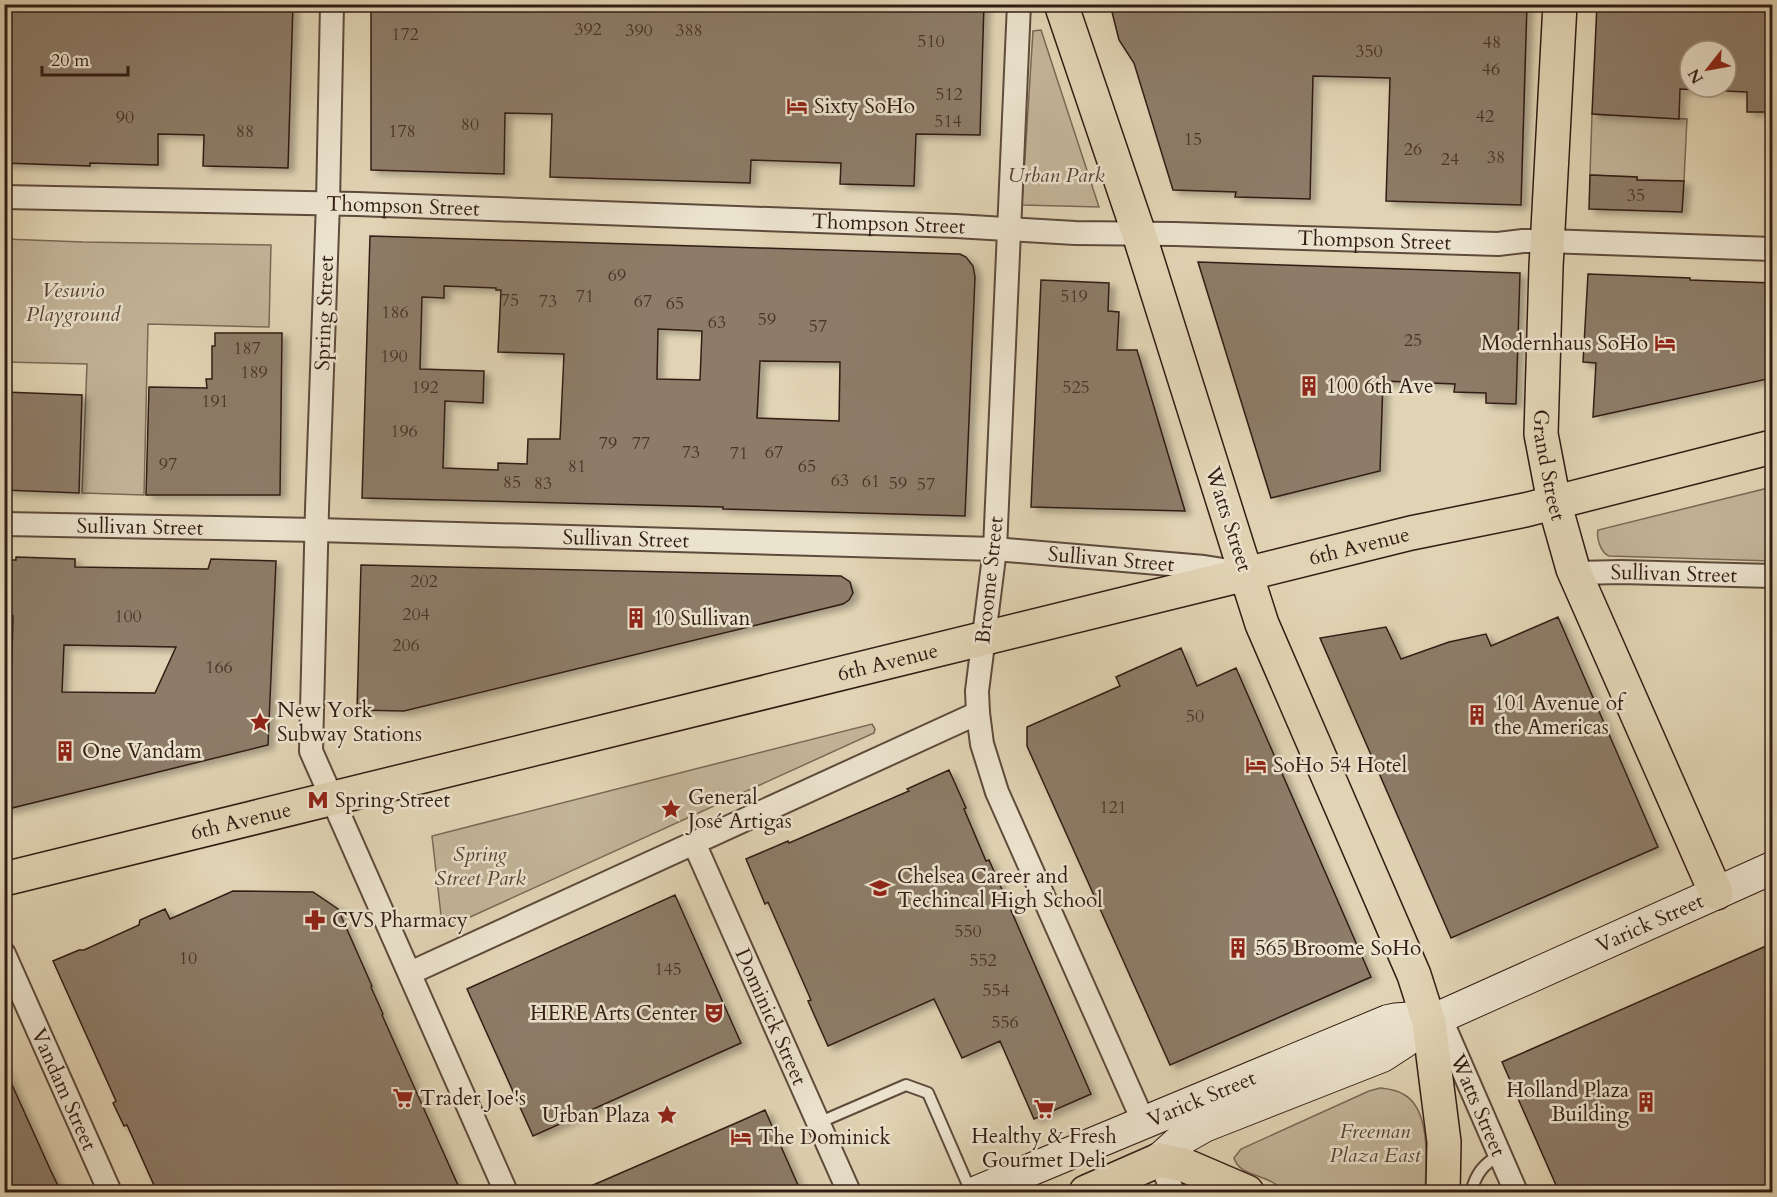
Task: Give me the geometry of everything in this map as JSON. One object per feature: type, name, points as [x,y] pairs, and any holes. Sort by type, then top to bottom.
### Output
[{"type":"main road","name":"Watts Street","points":[[1061,4],[1139,234],[1262,624],[1435,1020]]},
{"type":"main road","name":"Grand Street","points":[[1560,4],[1547,242],[1541,434],[1554,502],[1575,573],[1716,893]]},
{"type":"main road","name":"6th Avenue","points":[[4,879],[1411,533],[1525,510],[1773,447]]},
{"type":"main road","name":"Varick Street","points":[[1086,1192],[1159,1160],[1183,1138],[1204,1126],[1382,1056],[1435,1020],[1773,868]]},
{"type":"main road","name":"Varick Street","points":[[976,1192],[1388,1021],[1397,1018],[1435,1020]]},
{"type":"main road","points":[[1435,1020],[1444,1142],[1443,1192]]},
{"type":"main road","points":[[1159,1160],[1184,1166],[1247,1192]]},
{"type":"street","name":"Spring Street","points":[[332,4],[311,751],[506,1192]]},
{"type":"street","name":"Broome Street","points":[[1019,4],[995,549],[977,691],[978,713],[982,744],[997,792],[1143,1123]]},
{"type":"street","name":"Thompson Street","points":[[4,197],[328,203],[1075,233],[1187,234],[1498,244],[1523,241],[1773,249]]},
{"type":"street","name":"Sullivan Street","points":[[4,524],[317,530],[995,549],[1204,567],[1246,574]]},
{"type":"street","name":"Sullivan Street","points":[[1575,573],[1773,576]]},
{"type":"street","points":[[410,973],[978,713]]},
{"type":"street","name":"Dominick Street","points":[[694,843],[849,1192]]},
{"type":"street","name":"Vandam Street","points":[[4,954],[110,1192]]},
{"type":"street","name":"Watts Street","points":[[1435,1020],[1516,1192]]},
{"type":"street","points":[[1159,1160],[1173,1192]]},
{"type":"lane","points":[[818,1123],[906,1084],[928,1094],[972,1192]]},
{"type":"lane","points":[[1472,1192],[1478,1172],[1490,1160],[1500,1155]]},
{"type":"green space","name":"Urban Park","points":[[1041,30],[1099,207],[1022,205],[1033,31]]},
{"type":"green space","points":[[1592,114],[1687,119],[1684,181],[1637,180],[1637,177],[1590,175]]},
{"type":"green space","name":"Vesuvio Playground","points":[[5,239],[271,245],[269,327],[148,324],[144,495],[82,493],[87,364],[5,362]]},
{"type":"green space","points":[[1772,487],[1772,561],[1609,556],[1600,545],[1598,530]]},
{"type":"green space","name":"Spring Street Park","points":[[872,724],[875,729],[874,733],[457,923],[442,924],[432,836]]},
{"type":"green space","name":"Freeman Plaza East","points":[[1380,1088],[1403,1094],[1412,1101],[1419,1112],[1425,1139],[1425,1192],[1287,1192],[1270,1181],[1244,1170],[1236,1163],[1234,1158],[1241,1149]]},
{"type":"building","points":[[4,4],[293,4],[288,168],[203,166],[204,135],[158,134],[158,165],[90,163],[90,166],[4,163]]},
{"type":"building","points":[[371,4],[984,4],[980,135],[916,134],[914,186],[840,184],[841,163],[751,160],[750,183],[550,177],[552,114],[505,113],[504,174],[371,170]]},
{"type":"building","points":[[1110,4],[1527,4],[1521,205],[1386,201],[1390,78],[1313,76],[1310,199],[1235,197],[1236,192],[1173,190],[1134,63],[1119,40]]},
{"type":"building","points":[[1597,4],[1773,4],[1773,112],[1747,112],[1747,92],[1738,92],[1738,39],[1678,39],[1679,119],[1592,114]]},
{"type":"building","points":[[1590,175],[1637,177],[1637,180],[1684,181],[1682,212],[1589,209]]},
{"type":"building","points":[[370,236],[960,254],[966,257],[973,266],[975,277],[965,516],[362,498]],"holes":[[[444,286],[501,290],[498,352],[564,354],[560,439],[528,439],[527,464],[498,463],[498,470],[443,468],[445,401],[483,403],[484,371],[420,369],[422,297],[444,298]],[[658,329],[702,331],[700,380],[657,379]],[[760,361],[840,362],[839,421],[757,418]]]},
{"type":"building","name":"100 6th Ave","points":[[1198,262],[1520,273],[1516,404],[1486,403],[1486,393],[1454,392],[1455,384],[1383,381],[1380,471],[1271,498]]},
{"type":"building","points":[[1588,274],[1772,283],[1772,378],[1593,417],[1596,363],[1583,362]]},
{"type":"building","points":[[1041,280],[1109,283],[1108,311],[1119,312],[1117,350],[1137,350],[1185,511],[1031,507]]},
{"type":"building","points":[[215,333],[282,333],[280,495],[146,495],[149,387],[207,388],[206,379],[212,379],[212,346],[215,346]]},
{"type":"building","points":[[4,392],[82,395],[79,493],[4,490]]},
{"type":"building","points":[[16,557],[75,559],[75,567],[208,569],[211,559],[276,561],[268,745],[4,810],[4,691],[11,691],[13,616],[4,615],[4,560],[16,560]],"holes":[[[64,645],[176,647],[155,693],[62,692]]]},
{"type":"building","name":"10 Sullivan","points":[[361,565],[841,576],[850,582],[853,593],[843,604],[404,711],[357,710]]},
{"type":"building","name":"101 Avenue of the Americas","points":[[1558,617],[1658,847],[1451,938],[1320,638],[1386,627],[1401,659],[1449,642],[1486,634],[1491,646]]},
{"type":"building","points":[[1181,648],[1197,686],[1236,668],[1371,977],[1170,1065],[1027,746],[1027,727],[1120,686],[1116,677]]},
{"type":"building","points":[[949,770],[986,861],[989,860],[1091,1094],[1034,1119],[1000,1041],[962,1058],[934,999],[828,1046],[808,1001],[811,1000],[768,902],[765,904],[746,859],[909,791],[907,789]]},
{"type":"building","points":[[233,891],[313,892],[338,909],[372,986],[382,1015],[461,1192],[157,1192],[127,1125],[124,1126],[113,1103],[116,1101],[53,961],[84,950],[139,925],[140,920],[165,909],[170,919]]},
{"type":"building","points":[[675,895],[741,1043],[533,1136],[467,989]]},
{"type":"building","name":"Holland Plaza Building","points":[[1773,943],[1773,1192],[1559,1192],[1502,1062]]},
{"type":"building","points":[[4,1067],[50,1169],[61,1192],[4,1192]]},
{"type":"building","name":"The Dominick","points":[[765,1110],[801,1192],[577,1192],[743,1120]]},
{"type":"place","name":"Sixty SoHo","points":[[797,106]]},
{"type":"place","name":"Modernhaus SoHo","points":[[1665,343]]},
{"type":"place","name":"100 6th Ave","points":[[1309,386]]},
{"type":"place","name":"10 Sullivan","points":[[636,618]]},
{"type":"place","name":"101 Avenue of the Americas","points":[[1477,715]]},
{"type":"place","name":"New York Subway Stations","points":[[260,722]]},
{"type":"place","name":"One Vandam","points":[[65,751]]},
{"type":"place","name":"SoHo 54 Hotel","points":[[1256,765]]},
{"type":"place","name":"Spring Street","points":[[318,800]]},
{"type":"place","name":"General José Artigas","points":[[671,809]]},
{"type":"place","name":"Chelsea Career and Techincal High School","points":[[880,888]]},
{"type":"place","name":"CVS Pharmacy","points":[[315,920]]},
{"type":"place","name":"565 Broome SoHo","points":[[1238,948]]},
{"type":"place","name":"HERE Arts Center","points":[[714,1013]]},
{"type":"place","name":"Trader Joe's","points":[[403,1098]]},
{"type":"place","name":"Holland Plaza Building","points":[[1646,1102]]},
{"type":"place","name":"Healthy & Fresh Gourmet Deli","points":[[1044,1109]]},
{"type":"place","name":"Urban Plaza","points":[[667,1115]]},
{"type":"place","name":"The Dominick","points":[[741,1137]]}]
